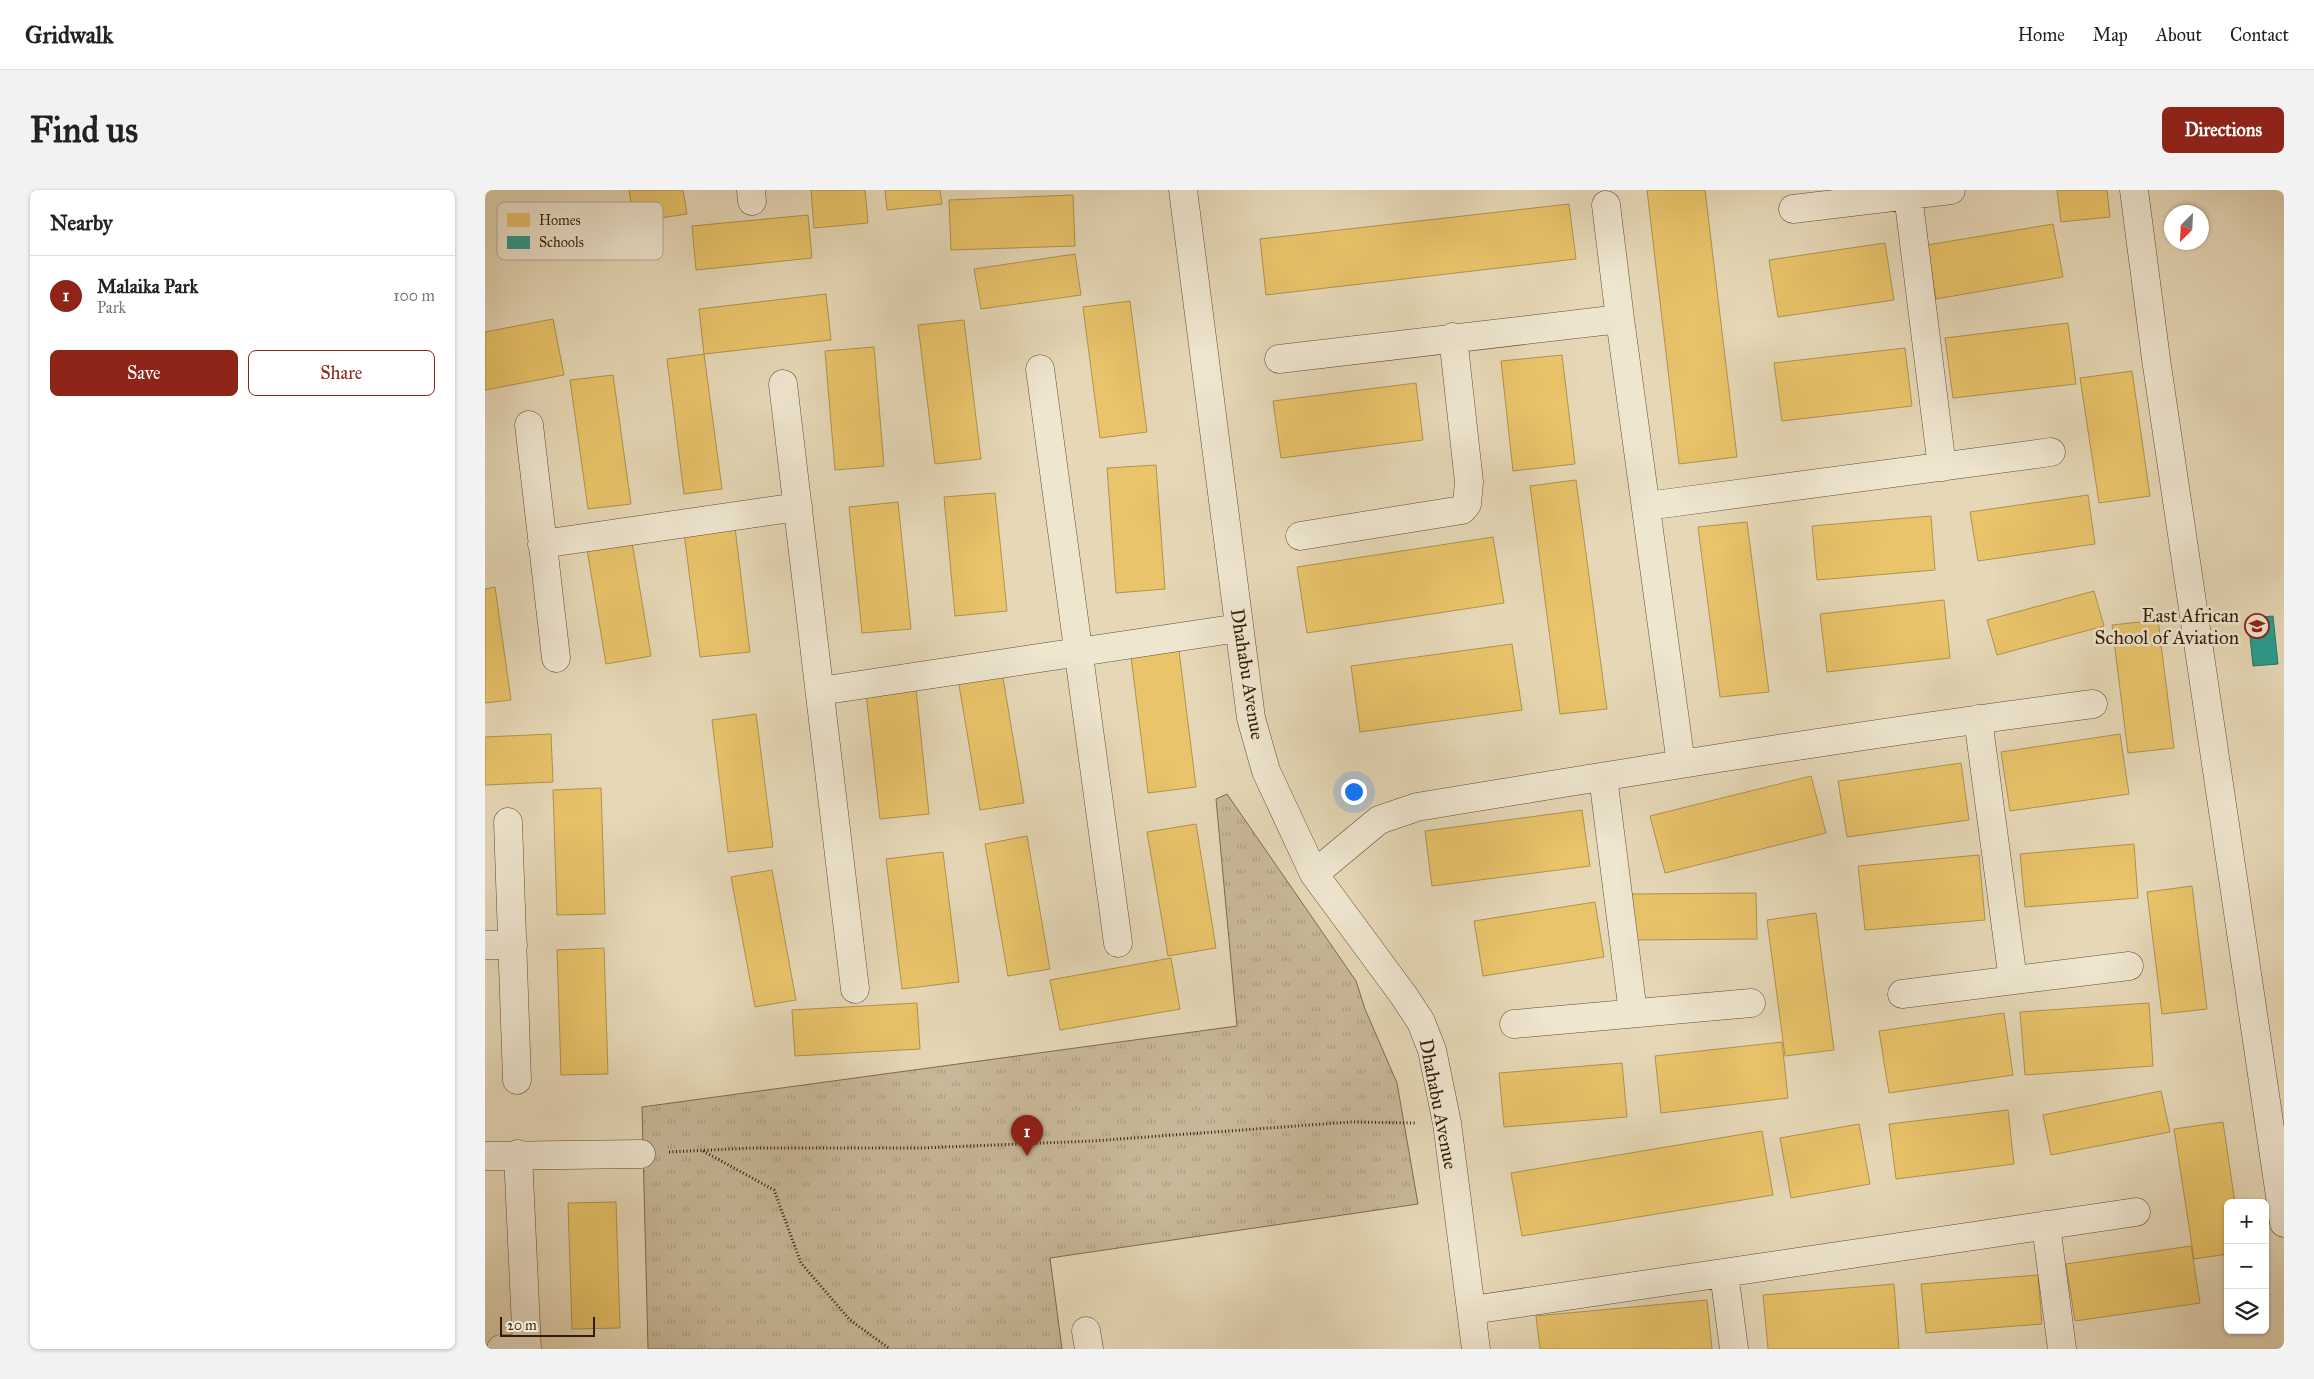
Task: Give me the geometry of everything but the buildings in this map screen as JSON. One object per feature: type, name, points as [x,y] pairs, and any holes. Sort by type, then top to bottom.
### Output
[{"type":"street","name":"Dhahabu Avenue","points":[[1183,190],[1251,718],[1266,771],[1314,874],[1404,996],[1421,1022],[1432,1050],[1447,1123],[1476,1349]]},
{"type":"street","points":[[1793,209],[1951,190]]},
{"type":"street","points":[[2135,190],[2158,369],[2284,1223]]},
{"type":"street","points":[[1908,195],[1942,466]]},
{"type":"street","points":[[1606,205],[1619,320],[1647,506],[1681,764]]},
{"type":"street","points":[[1279,359],[1619,320]]},
{"type":"street","points":[[1301,536],[1462,510],[1468,498],[1469,482],[1453,338]]},
{"type":"street","points":[[1040,369],[1118,943]]},
{"type":"street","points":[[783,384],[855,989]]},
{"type":"street","points":[[529,425],[556,658]]},
{"type":"street","points":[[1647,506],[2051,452]]},
{"type":"street","points":[[542,544],[798,507]]},
{"type":"street","points":[[820,691],[1239,628]]},
{"type":"street","points":[[1314,874],[1379,820],[1417,807],[1681,764],[1978,719],[2093,704]]},
{"type":"street","points":[[1978,719],[2013,980]]},
{"type":"street","points":[[1603,777],[1633,1013]]},
{"type":"street","points":[[508,822],[517,1080]]},
{"type":"street","points":[[485,945],[513,945]]},
{"type":"street","points":[[1902,994],[2129,966]]},
{"type":"street","points":[[1514,1024],[1751,1003]]},
{"type":"street","points":[[517,1154],[519,1349]]},
{"type":"street","points":[[485,1156],[517,1154],[641,1154]]},
{"type":"street","points":[[1472,1310],[2137,1212]]},
{"type":"street","points":[[2046,1225],[2062,1349]]},
{"type":"street","points":[[1724,1273],[1733,1349]]},
{"type":"path","points":[[641,1154],[752,1148],[921,1148],[1092,1141],[1351,1122],[1447,1123]]},
{"type":"path","points":[[702,1151],[774,1190],[801,1263],[850,1320],[890,1349]]},
{"type":"green space","points":[[1227,794],[1356,981],[1365,1009],[1397,1083],[1418,1204],[1050,1258],[1062,1349],[648,1349],[642,1107],[1237,1026],[1216,799]]},
{"type":"place","name":"East African School of Aviation","points":[[2257,626]]},
{"type":"place","name":"Malaika Park","points":[[1027,1156]]}]
